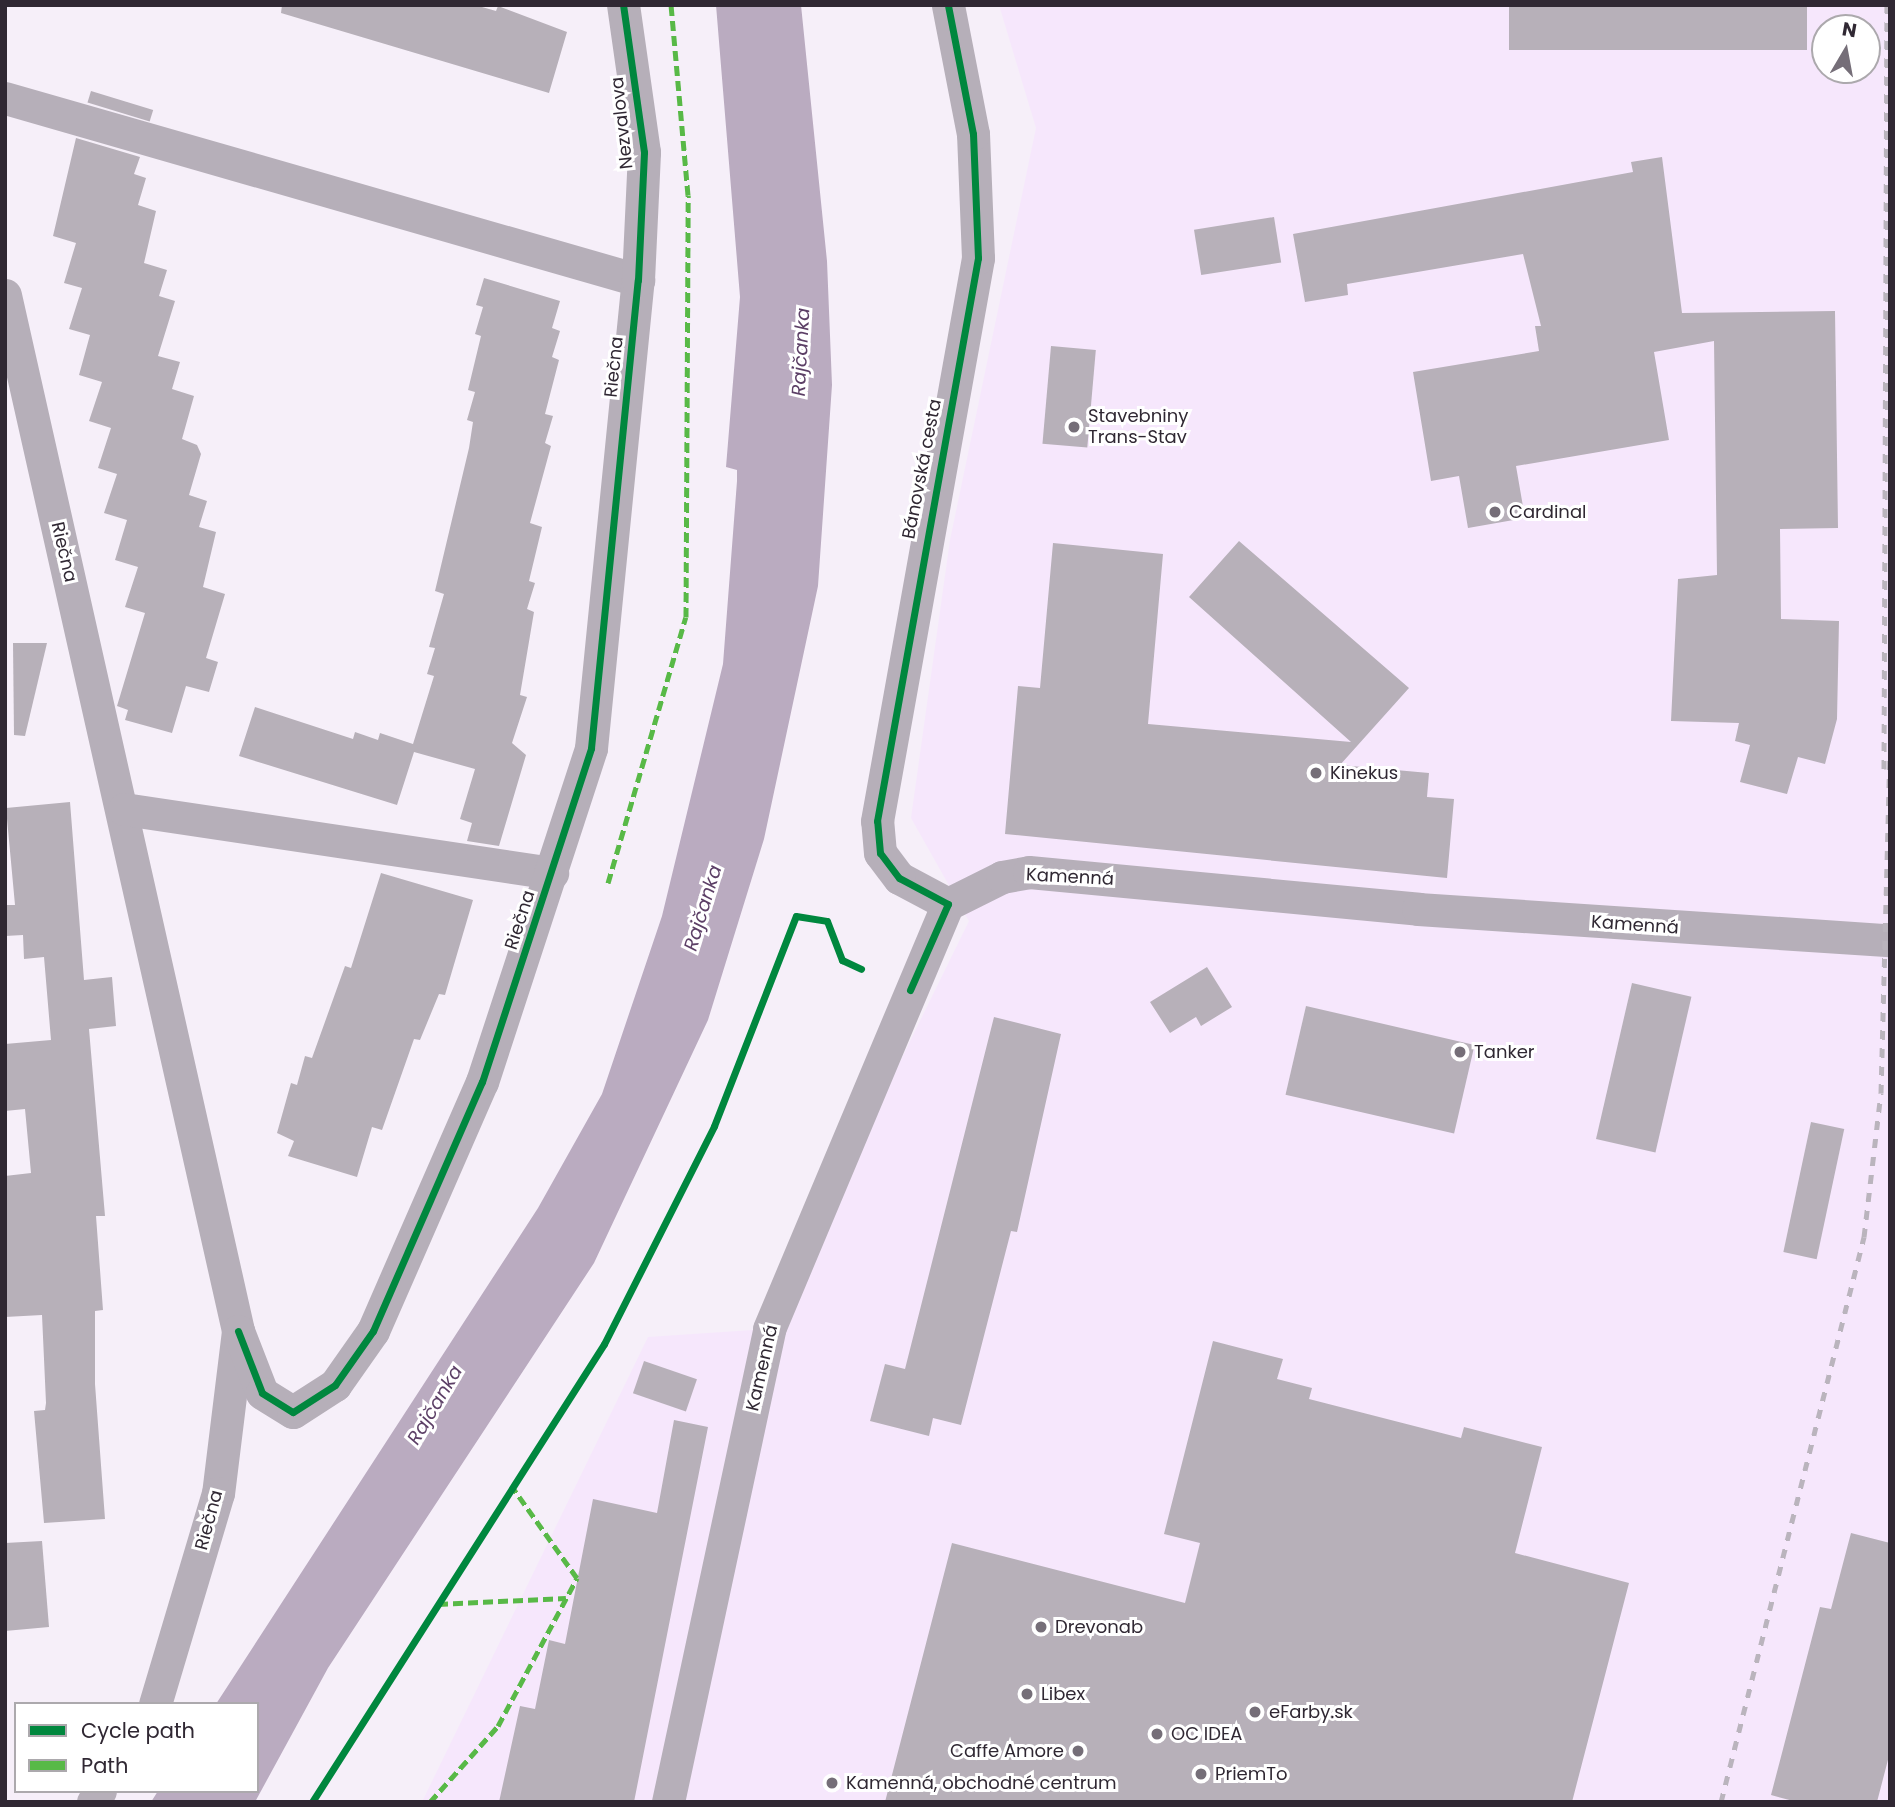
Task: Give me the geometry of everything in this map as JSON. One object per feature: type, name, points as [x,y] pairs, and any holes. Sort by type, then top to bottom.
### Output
[{"type":"street","name":"Nezvalova","points":[[623,5],[644,152],[638,280]]},
{"type":"street","name":"Bánovská cesta","points":[[948,5],[973,134],[978,258],[877,821],[880,853],[899,878],[948,904]]},
{"type":"street","points":[[5,98],[638,280]]},
{"type":"street","name":"Riečna","points":[[5,295],[124,809],[238,1331],[262,1393],[293,1412],[335,1385],[373,1331],[482,1082],[591,748],[638,280]]},
{"type":"street","name":"Riečna","points":[[124,809],[552,873]]},
{"type":"street","name":"Kamenná","points":[[668,1802],[769,1329],[948,904],[1002,877],[1029,872],[1431,910],[1890,940]]},
{"type":"street","name":"Riečna","points":[[156,1702],[218,1493],[238,1331]]},
{"type":"shaded area","points":[[999,5],[1890,5],[1890,1802],[422,1802],[648,1337],[769,1329],[969,921],[911,818],[950,540],[1036,128]]},
{"type":"water","name":"Rajčanka","points":[[716,5],[801,5],[827,261],[832,385],[818,586],[764,839],[708,1020],[594,1263],[328,1668],[255,1802],[151,1802],[157,1793],[259,1793],[259,1702],[217,1702],[538,1208],[602,1094],[662,916],[723,664],[737,481],[737,470],[726,467],[740,297]]},
{"type":"building","points":[[282,5],[475,5],[496,11],[498,6],[567,32],[549,93],[281,13]]},
{"type":"building","points":[[1509,5],[1807,5],[1807,50],[1509,50]]},
{"type":"building","points":[[91,91],[153,110],[150,121],[87,102]]},
{"type":"building","points":[[76,138],[140,157],[134,174],[146,178],[138,205],[156,211],[144,263],[167,270],[159,296],[175,301],[158,356],[180,362],[172,389],[194,396],[182,439],[197,445],[201,454],[189,495],[207,501],[199,527],[216,532],[203,587],[225,594],[206,658],[218,662],[209,692],[186,686],[172,733],[125,720],[128,710],[117,706],[145,613],[125,607],[138,567],[115,560],[127,520],[104,513],[117,474],[98,468],[111,428],[89,421],[102,382],[79,375],[90,335],[69,329],[82,288],[64,283],[76,243],[53,236]]},
{"type":"building","points":[[1662,157],[1682,313],[1835,311],[1838,528],[1780,529],[1781,619],[1839,621],[1837,719],[1825,764],[1798,757],[1787,794],[1740,782],[1750,745],[1735,741],[1739,723],[1671,721],[1678,579],[1717,575],[1714,341],[1654,352],[1669,440],[1516,466],[1525,518],[1468,528],[1459,476],[1431,481],[1413,372],[1539,351],[1535,326],[1541,326],[1523,254],[1347,284],[1348,295],[1305,302],[1293,234],[1633,172],[1631,162]]},
{"type":"building","points":[[1274,217],[1281,262],[1201,275],[1194,230]]},
{"type":"building","points":[[484,278],[560,301],[552,328],[560,331],[552,357],[559,360],[545,414],[553,416],[545,443],[551,446],[530,523],[542,527],[529,581],[535,583],[527,609],[534,612],[520,695],[527,697],[512,743],[526,755],[499,846],[467,841],[472,823],[460,819],[475,769],[414,752],[397,805],[239,756],[255,707],[353,739],[355,732],[378,740],[380,733],[413,744],[434,676],[427,674],[435,648],[429,647],[444,594],[435,591],[473,422],[467,420],[475,392],[468,390],[481,336],[475,334],[483,307],[476,305]]},
{"type":"building","points":[[1051,346],[1096,350],[1087,448],[1042,444]]},
{"type":"building","points":[[1239,541],[1409,688],[1340,765],[1429,773],[1427,797],[1454,799],[1447,878],[1005,834],[1018,686],[1040,688],[1053,543],[1163,554],[1148,724],[1351,742],[1189,597]]},
{"type":"building","points":[[13,643],[47,643],[25,736],[14,735]]},
{"type":"building","points":[[70,802],[84,980],[112,977],[116,1026],[89,1029],[105,1216],[96,1216],[103,1310],[95,1311],[95,1384],[105,1519],[44,1523],[34,1411],[45,1410],[46,1403],[42,1315],[5,1317],[5,1176],[31,1173],[25,1109],[5,1111],[5,1044],[51,1040],[44,957],[24,959],[23,935],[5,936],[5,905],[15,905],[6,808]]},
{"type":"building","points":[[381,873],[473,900],[445,995],[439,994],[420,1040],[414,1039],[382,1130],[372,1127],[357,1177],[288,1156],[294,1141],[277,1133],[291,1083],[297,1085],[305,1056],[312,1058],[345,966],[351,968]]},
{"type":"building","points":[[1207,967],[1232,1007],[1201,1026],[1196,1017],[1170,1033],[1150,1002]]},
{"type":"building","points":[[1632,983],[1691,997],[1655,1153],[1596,1139]]},
{"type":"building","points":[[1306,1006],[1475,1045],[1454,1134],[1286,1095]]},
{"type":"building","points":[[994,1017],[1061,1034],[1017,1232],[1011,1231],[961,1425],[933,1418],[929,1436],[870,1421],[885,1364],[905,1369]]},
{"type":"building","points":[[1811,1122],[1844,1129],[1817,1259],[1783,1252]]},
{"type":"building","points":[[1213,1341],[1283,1359],[1277,1379],[1312,1388],[1309,1399],[1461,1438],[1464,1427],[1542,1447],[1515,1553],[1629,1583],[1572,1802],[885,1802],[952,1543],[1185,1603],[1200,1543],[1164,1534]]},
{"type":"building","points":[[644,1361],[697,1379],[686,1411],[633,1393]]},
{"type":"building","points":[[674,1420],[708,1427],[634,1802],[499,1802],[520,1706],[535,1709],[549,1640],[565,1644],[593,1499],[657,1513]]},
{"type":"building","points":[[1851,1533],[1890,1543],[1890,1752],[1877,1802],[1797,1802],[1771,1795],[1820,1607],[1831,1609]]},
{"type":"building","points":[[42,1541],[49,1627],[5,1631],[5,1543]]},
{"type":"railway","points":[[1884,769],[1887,5]]},
{"type":"railway","points":[[1721,1802],[1864,1237],[1881,1093],[1890,758]]},
{"type":"marked path","points":[[608,883],[686,617],[688,195],[671,5]]},
{"type":"marked path","points":[[430,1802],[498,1726],[577,1578],[513,1488]]},
{"type":"marked path","points":[[438,1604],[566,1598]]},
{"type":"cycle path","points":[[238,1331],[262,1393],[293,1412],[335,1385],[373,1331],[482,1082],[591,748],[638,280],[644,152],[623,5]]},
{"type":"cycle path","points":[[910,990],[948,904],[899,878],[880,853],[877,821],[978,258],[973,134],[948,5]]},
{"type":"cycle path","points":[[312,1802],[604,1344],[714,1126],[796,916],[827,921],[842,960],[861,969]]},
{"type":"place","name":"Stavebniny Trans-Stav","points":[[1074,427]]},
{"type":"place","name":"Cardinal","points":[[1495,512]]},
{"type":"place","name":"Kinekus","points":[[1316,773]]},
{"type":"place","name":"Tanker","points":[[1460,1052]]},
{"type":"place","name":"Drevonab","points":[[1041,1627]]},
{"type":"place","name":"Libex","points":[[1027,1694]]},
{"type":"place","name":"eFarby.sk","points":[[1255,1712]]},
{"type":"place","name":"OC IDEA","points":[[1157,1734]]},
{"type":"place","name":"Caffe Amore","points":[[1078,1751]]},
{"type":"place","name":"PriemTo","points":[[1201,1774]]},
{"type":"place","name":"Kamenná, obchodné centrum","points":[[832,1783]]}]
